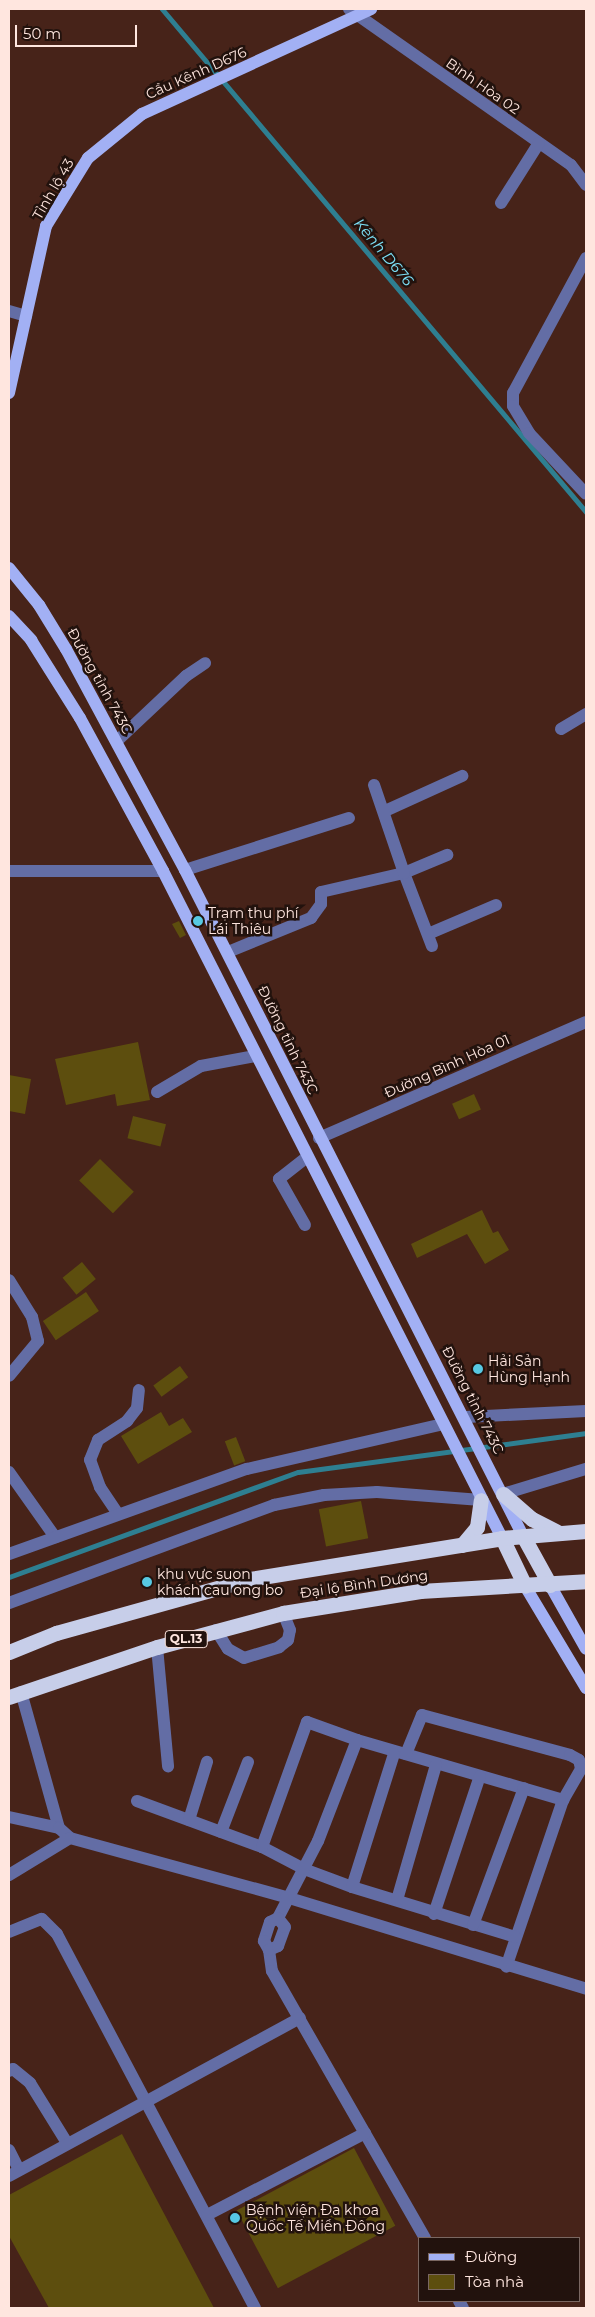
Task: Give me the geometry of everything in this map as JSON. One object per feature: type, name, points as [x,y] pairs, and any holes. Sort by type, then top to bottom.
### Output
[{"type":"highway","points":[[503,1494],[532,1518],[561,1533]]},
{"type":"highway","points":[[462,1544],[477,1527],[481,1500]]},
{"type":"highway","name":"Đại lộ Bình Dương","points":[[9,1652],[56,1633],[250,1579],[502,1538],[586,1531]]},
{"type":"highway","points":[[524,1536],[550,1585]]},
{"type":"highway","points":[[502,1538],[525,1586]]},
{"type":"highway","name":"Đại lộ Bình Dương","points":[[15,1694],[158,1647],[283,1612],[420,1592],[550,1585],[586,1581]]},
{"type":"main road","points":[[353,11],[371,9]]},
{"type":"main road","name":"Cầu Kênh D676","points":[[142,114],[261,60],[353,11]]},
{"type":"main road","name":"Tỉnh lộ 43","points":[[9,393],[46,226],[88,158],[142,114]]},
{"type":"main road","name":"Đường tỉnh 743C","points":[[9,568],[40,605],[117,741],[186,870],[319,1138],[466,1417],[524,1536]]},
{"type":"main road","points":[[9,616],[31,640],[80,718],[163,871],[255,1056],[502,1538]]},
{"type":"main road","points":[[304,1152],[319,1138]]},
{"type":"main road","points":[[550,1585],[586,1649]]},
{"type":"main road","points":[[525,1586],[586,1688]]},
{"type":"street","name":"Bình Hòa 02","points":[[353,11],[570,165],[586,186]]},
{"type":"street","points":[[501,203],[538,143]]},
{"type":"street","points":[[586,258],[513,400],[529,433],[586,494]]},
{"type":"street","points":[[9,310],[26,316]]},
{"type":"street","points":[[117,741],[186,676],[205,663]]},
{"type":"street","points":[[561,729],[586,714]]},
{"type":"street","points":[[386,811],[462,776]]},
{"type":"street","points":[[374,785],[386,811],[404,873],[430,940],[496,905]]},
{"type":"street","points":[[186,870],[349,818]]},
{"type":"street","points":[[228,952],[310,918],[321,904],[322,892],[404,873],[447,855]]},
{"type":"street","points":[[9,871],[163,871]]},
{"type":"street","name":"Đường Bình Hòa 01","points":[[319,1138],[586,1022]]},
{"type":"street","points":[[157,1092],[201,1066],[255,1056]]},
{"type":"street","points":[[304,1152],[280,1179],[305,1225]]},
{"type":"street","points":[[9,1280],[32,1317],[38,1341],[9,1376]]},
{"type":"street","points":[[118,1514],[100,1487],[90,1460],[98,1440],[127,1421],[137,1408],[139,1390]]},
{"type":"street","points":[[466,1417],[586,1411]]},
{"type":"street","points":[[9,1554],[247,1469],[444,1424]]},
{"type":"street","points":[[503,1494],[586,1469]]},
{"type":"street","points":[[9,1472],[55,1537]]},
{"type":"street","points":[[9,1603],[274,1505],[324,1495],[377,1492],[481,1500]]},
{"type":"street","points":[[216,1630],[228,1648],[244,1658],[279,1647],[288,1640],[290,1630],[283,1612]]},
{"type":"street","points":[[158,1647],[168,1766]]},
{"type":"street","points":[[15,1694],[59,1828],[70,1838],[286,1897],[506,1967],[586,1989]]},
{"type":"street","points":[[352,1887],[400,1754],[422,1715],[570,1755],[579,1760],[581,1769],[563,1800],[506,1967]]},
{"type":"street","points":[[262,1847],[307,1722],[357,1740],[375,1743],[400,1754],[436,1765],[563,1800]]},
{"type":"street","points":[[357,1740],[304,1869],[286,1897],[278,1918],[285,1927],[278,1946],[269,1950],[272,1971],[424,2237]]},
{"type":"street","points":[[189,1820],[207,1762]]},
{"type":"street","points":[[221,1832],[248,1762]]},
{"type":"street","points":[[397,1900],[436,1765]]},
{"type":"street","points":[[434,1914],[480,1776]]},
{"type":"street","points":[[473,1925],[524,1788]]},
{"type":"street","points":[[137,1801],[262,1847],[304,1869],[352,1887],[397,1900],[434,1914],[516,1937]]},
{"type":"street","points":[[9,1817],[59,1828]]},
{"type":"street","points":[[9,1875],[70,1838]]},
{"type":"street","points":[[9,1932],[42,1919],[57,1934],[143,2100],[207,2215],[255,2308]]},
{"type":"street","points":[[9,2150],[14,2173],[143,2100],[300,2018]]},
{"type":"street","points":[[9,2071],[13,2069],[30,2083],[67,2144]]},
{"type":"street","points":[[207,2215],[365,2133]]},
{"type":"building","points":[[179,921],[186,935],[180,938],[172,924]]},
{"type":"building","points":[[138,1042],[150,1100],[117,1106],[115,1094],[66,1105],[55,1059]]},
{"type":"building","points":[[9,1075],[31,1079],[25,1114],[9,1111]]},
{"type":"building","points":[[474,1094],[481,1110],[459,1119],[452,1104]]},
{"type":"building","points":[[133,1116],[166,1124],[160,1147],[127,1138]]},
{"type":"building","points":[[100,1159],[134,1192],[113,1213],[79,1181]]},
{"type":"building","points":[[482,1210],[493,1233],[498,1231],[509,1250],[485,1264],[467,1234],[417,1258],[411,1244]]},
{"type":"building","points":[[82,1262],[96,1279],[76,1295],[63,1278]]},
{"type":"building","points":[[86,1292],[99,1311],[56,1340],[43,1321]]},
{"type":"building","points":[[180,1366],[188,1377],[162,1397],[153,1385]]},
{"type":"building","points":[[161,1412],[169,1426],[183,1418],[192,1432],[138,1464],[121,1436]]},
{"type":"building","points":[[236,1437],[245,1461],[234,1466],[225,1441]]},
{"type":"building","points":[[361,1501],[368,1538],[326,1547],[319,1509]]},
{"type":"building","points":[[122,2134],[214,2308],[49,2308],[9,2236],[9,2195]]},
{"type":"building","points":[[354,2148],[395,2226],[278,2288],[237,2210]]},
{"type":"waterway","name":"Kênh D676","points":[[162,9],[586,512]]},
{"type":"waterway","points":[[9,1577],[298,1472],[586,1433]]},
{"type":"place","name":"Trạm thu phí Lái Thiêu","points":[[198,921]]},
{"type":"place","name":"Hải Sản Hùng Hạnh","points":[[478,1369]]},
{"type":"place","name":"khu vực suon khách cau ong bo","points":[[147,1582]]},
{"type":"place","name":"Bệnh viện Đa khoa Quốc Tế Miền Đông","points":[[235,2218]]}]
